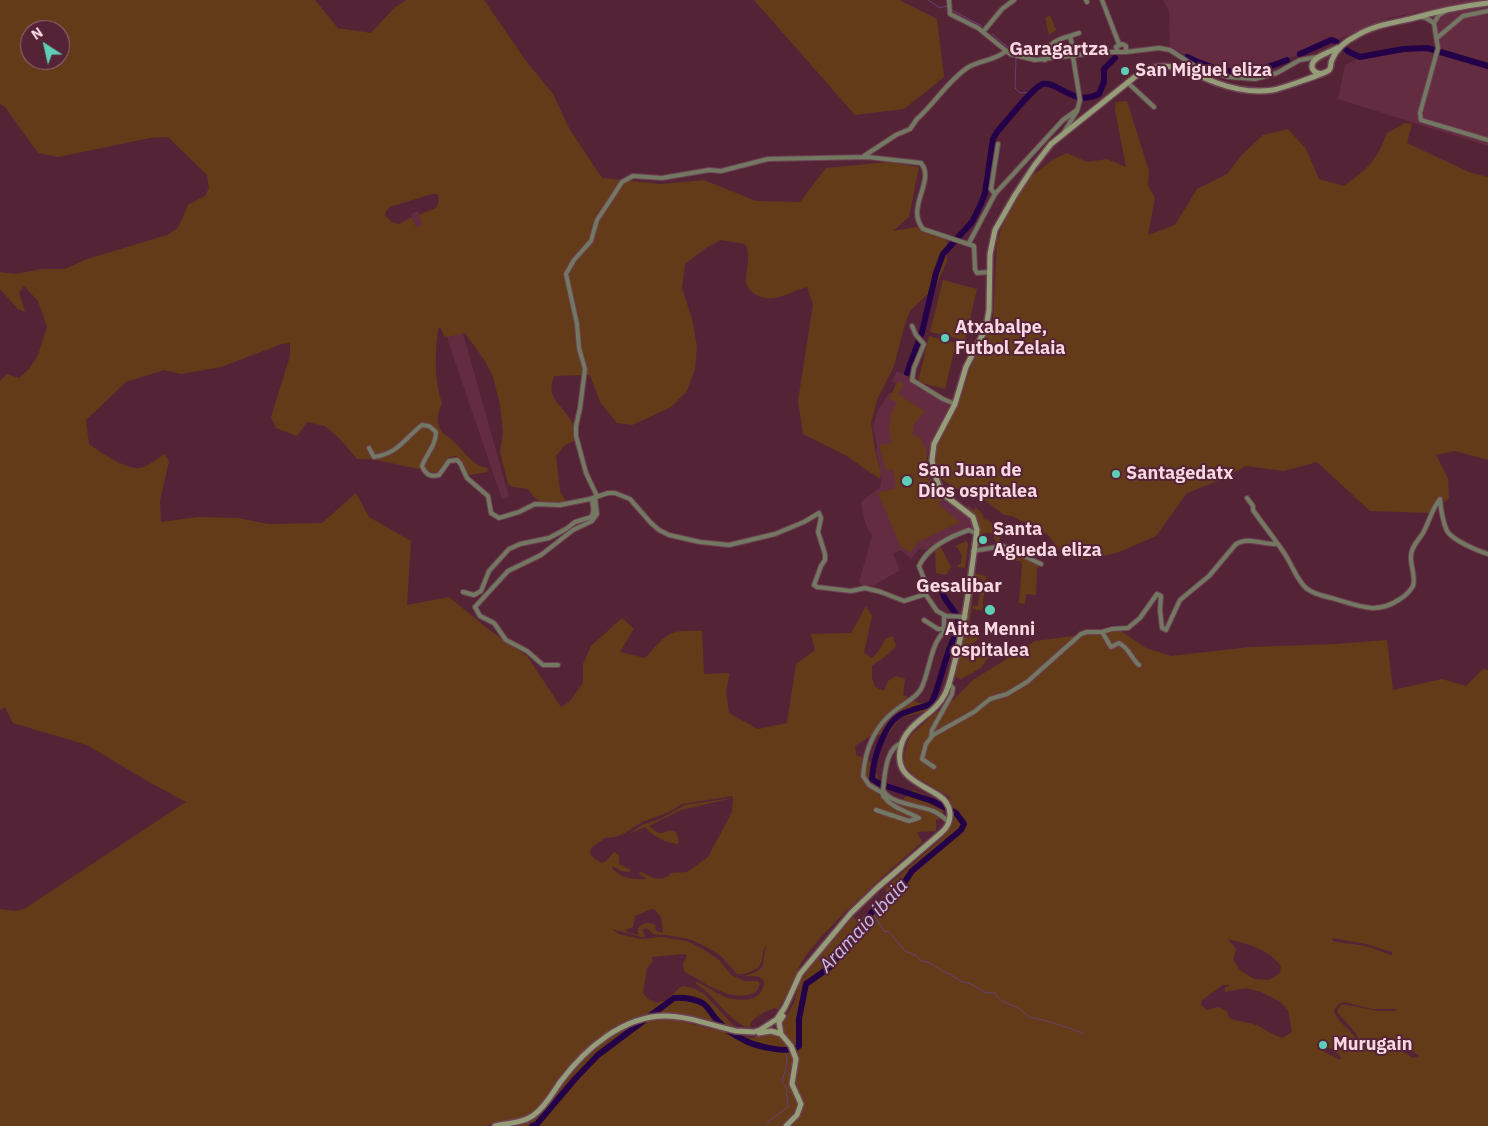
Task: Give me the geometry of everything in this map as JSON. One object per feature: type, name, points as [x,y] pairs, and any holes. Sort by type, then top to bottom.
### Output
[{"type":"main road","points":[[1306,79],[1313,69],[1314,60],[1317,57],[1324,56],[1356,36],[1375,27],[1417,17],[1433,20],[1438,12],[1482,2],[1488,4]]},
{"type":"main road","points":[[747,1032],[760,1030],[771,1024],[781,1014],[800,974],[856,907],[942,833],[950,822],[948,804],[942,797],[917,784],[905,773],[900,758],[902,743],[914,725],[940,703],[945,694],[949,684],[963,617],[977,534],[975,519],[947,497],[938,486],[934,472],[933,448],[955,404],[966,367],[986,328],[989,310],[989,272],[992,241],[1004,211],[1044,152],[1064,132],[1149,68],[1175,66],[1218,83],[1254,91],[1272,91],[1327,73],[1340,47]]},
{"type":"main road","points":[[1324,56],[1331,62]]},
{"type":"main road","points":[[1313,69],[1321,74]]},
{"type":"main road","points":[[779,1032],[779,1022],[786,1010],[786,1006]]},
{"type":"main road","points":[[495,1126],[517,1122],[534,1116],[566,1074],[582,1057],[616,1031],[642,1019],[658,1016],[685,1018],[717,1027],[756,1034],[771,1031],[779,1032]]},
{"type":"main road","points":[[771,1024],[795,1053],[796,1063],[792,1084],[800,1104],[797,1115],[786,1126]]},
{"type":"street","points":[[949,0],[950,14],[983,32],[1006,51],[1022,58],[1045,60],[1158,48],[1170,50],[1196,67],[1206,71],[1245,79],[1266,77],[1305,60],[1317,57]]},
{"type":"street","points":[[983,32],[1002,9],[1014,0]]},
{"type":"street","points":[[1102,0],[1119,44]]},
{"type":"street","points":[[1449,10],[1433,20],[1438,31],[1438,48],[1420,113],[1421,120],[1488,140]]},
{"type":"street","points":[[1437,39],[1455,21],[1463,16],[1488,11]]},
{"type":"street","points":[[1438,31],[1447,31]]},
{"type":"street","points":[[1045,60],[1045,53],[1050,46],[1060,39],[1078,33]]},
{"type":"street","points":[[1064,132],[1077,110],[1080,97],[1070,36]]},
{"type":"street","points":[[1119,44],[1125,45],[1127,48],[1126,52]]},
{"type":"street","points":[[1115,52],[1119,44]]},
{"type":"street","points":[[862,157],[913,126],[917,118],[958,75],[976,63],[995,58],[1006,51]]},
{"type":"street","points":[[1305,60],[1313,69]]},
{"type":"street","points":[[1128,82],[1154,107]]},
{"type":"street","points":[[969,243],[995,194],[1063,120],[1077,110]]},
{"type":"street","points":[[995,194],[992,189],[998,144]]},
{"type":"street","points":[[558,665],[542,665],[527,651],[506,640],[494,623],[480,616],[475,607],[508,571],[541,555],[573,530],[596,518],[598,510],[595,497],[576,436],[585,369],[579,348],[566,274],[576,258],[591,241],[597,220],[622,182],[633,176],[662,178],[709,170],[721,171],[768,158],[862,157],[910,160],[921,163],[925,168],[926,176],[917,216],[919,224],[923,229],[961,240],[974,246],[975,269],[977,273],[989,272]]},
{"type":"street","points":[[912,326],[924,344],[914,368],[912,380],[955,404]]},
{"type":"street","points":[[369,448],[374,457],[382,456],[402,446],[422,425],[430,426],[436,432],[436,438],[424,460],[422,466],[424,471],[428,476],[440,475],[449,461],[457,460],[467,478],[488,496],[491,513],[499,518],[519,512],[535,504],[560,505],[615,493],[626,497],[637,505],[659,530],[669,535],[700,542],[729,545],[775,534],[804,522],[819,513],[821,518],[818,532],[825,560],[815,580],[814,585],[817,588],[851,591],[865,588],[881,592],[902,601],[926,594]]},
{"type":"street","points":[[464,592],[471,595],[480,592],[489,571],[511,548],[549,538],[575,522],[591,517],[594,511],[592,501],[595,497]]},
{"type":"street","points":[[1247,498],[1253,506],[1253,510],[1286,556],[1303,584],[1311,592],[1356,606],[1373,609],[1386,607],[1407,594],[1413,585],[1412,550],[1425,529],[1431,511],[1440,499],[1448,532],[1465,544],[1488,554]]},
{"type":"street","points":[[963,617],[944,616],[937,611],[926,594],[924,579],[919,566],[927,553],[939,544],[968,530],[977,534]]},
{"type":"street","points":[[934,767],[922,760],[926,744],[931,737],[943,728],[974,712],[990,699],[1008,694],[1027,682],[1081,634],[1125,629],[1131,626],[1146,610],[1157,594],[1161,596],[1162,628],[1167,630],[1180,600],[1209,576],[1236,544],[1249,541],[1277,544]]},
{"type":"street","points":[[973,550],[1003,546],[1041,564]]},
{"type":"street","points":[[944,616],[944,630],[938,638],[920,691],[885,720],[871,740],[864,757],[862,776],[869,785],[884,794],[903,803],[935,811],[950,822]]},
{"type":"street","points":[[924,620],[938,629],[944,630]]},
{"type":"street","points":[[1102,632],[1111,647],[1119,643],[1124,645],[1134,661],[1139,665]]},
{"type":"street","points":[[931,737],[932,730],[952,694],[953,688],[949,684]]},
{"type":"street","points":[[876,810],[909,821],[918,818],[905,813],[883,796],[888,758],[893,749],[902,743]]},
{"type":"shaded area","points":[[0,0],[315,0],[338,28],[371,33],[393,9],[406,0],[484,0],[526,61],[553,94],[569,128],[602,178],[661,184],[704,180],[756,201],[800,202],[826,168],[889,162],[919,167],[909,217],[893,231],[916,227],[947,236],[947,261],[936,286],[910,311],[894,366],[877,400],[871,423],[881,473],[880,479],[845,455],[803,434],[798,401],[813,304],[807,287],[774,298],[764,298],[755,294],[746,283],[748,256],[745,244],[721,240],[706,248],[685,264],[682,288],[692,319],[697,346],[695,369],[687,391],[671,407],[632,425],[617,423],[600,402],[590,375],[554,376],[552,384],[553,396],[569,417],[575,430],[576,440],[565,445],[556,456],[560,491],[567,503],[549,504],[540,502],[528,489],[513,487],[508,484],[500,452],[503,433],[500,405],[493,377],[485,361],[465,333],[448,337],[444,336],[440,327],[438,329],[436,376],[442,404],[438,415],[440,430],[472,461],[488,468],[487,472],[469,475],[461,460],[456,456],[449,457],[437,473],[372,459],[357,459],[340,439],[325,426],[307,422],[297,436],[276,428],[271,417],[290,356],[290,343],[282,344],[221,367],[181,374],[164,370],[126,382],[86,420],[89,444],[106,456],[121,463],[134,468],[140,468],[150,464],[164,454],[169,461],[160,501],[161,522],[197,517],[238,518],[268,524],[322,523],[356,493],[369,517],[411,541],[407,605],[449,597],[488,629],[527,656],[561,707],[569,702],[583,683],[583,664],[591,646],[622,618],[634,629],[620,652],[645,658],[669,635],[682,631],[702,631],[704,674],[730,673],[726,691],[729,713],[758,729],[787,723],[796,664],[815,650],[811,634],[851,633],[866,606],[872,616],[864,653],[872,658],[878,652],[885,639],[893,636],[896,646],[872,666],[872,678],[875,687],[884,691],[888,681],[896,676],[905,679],[903,695],[919,703],[935,703],[927,711],[900,718],[888,734],[870,736],[855,746],[856,755],[870,761],[880,781],[878,795],[898,804],[913,790],[939,801],[944,810],[939,819],[934,821],[936,821],[936,831],[917,832],[922,842],[852,906],[814,946],[802,962],[778,1010],[775,1008],[764,1012],[752,1021],[751,1027],[746,1027],[732,1018],[695,983],[697,982],[733,999],[751,999],[759,995],[764,981],[758,977],[744,976],[761,968],[767,944],[763,950],[759,967],[748,973],[737,974],[721,956],[692,940],[653,934],[647,928],[643,929],[645,937],[612,929],[619,934],[641,939],[662,937],[687,941],[719,960],[731,975],[745,981],[758,981],[760,984],[757,991],[739,996],[729,994],[685,972],[683,964],[687,956],[685,954],[651,957],[653,961],[647,968],[643,993],[648,999],[657,1003],[666,1000],[682,986],[693,988],[703,993],[736,1028],[673,1014],[657,1014],[627,1022],[614,1028],[588,1047],[562,1075],[544,1101],[531,1114],[486,1126],[0,1126],[0,909],[15,911],[24,909],[186,802],[87,745],[13,723],[5,707],[0,710],[0,381],[7,374],[19,378],[29,369],[38,355],[47,327],[38,301],[24,286],[19,293],[25,312],[18,309],[0,289],[0,272],[16,274],[42,269],[65,269],[87,259],[167,235],[178,228],[188,205],[205,196],[209,188],[207,175],[168,137],[150,138],[58,157],[38,153],[5,107],[0,104]],"holes":[[[432,194],[438,194],[439,201],[436,208],[419,215],[422,225],[416,227],[412,217],[399,224],[392,222],[385,215],[390,207]],[[733,796],[732,798],[685,805],[660,819],[642,825],[629,834],[645,827],[660,838],[678,844],[676,832],[670,830],[658,833],[649,826],[681,810],[733,798],[732,812],[708,857],[687,872],[671,873],[660,879],[641,872],[639,873],[640,875],[646,879],[632,879],[619,874],[612,868],[613,866],[621,871],[630,872],[631,870],[619,864],[619,855],[614,852],[602,863],[590,854],[591,848],[605,838],[616,837],[642,822],[669,812],[682,804]],[[654,909],[661,917],[663,932],[658,932],[655,929],[656,926],[649,923],[638,928],[638,935],[627,932],[626,930],[633,927],[635,916]]]},
{"type":"shaded area","points":[[754,0],[899,0],[937,19],[944,77],[904,109],[855,115]]},
{"type":"shaded area","points":[[1163,0],[1488,0],[1488,146],[1338,99],[1345,65],[1358,59],[1434,48],[1429,10],[1389,18],[1317,48],[1245,72],[1217,68],[1195,60],[1170,47],[1169,11]]},
{"type":"shaded area","points":[[1050,15],[1056,30],[1049,35],[1045,18]]},
{"type":"shaded area","points":[[1127,101],[1149,171],[1148,185],[1155,198],[1148,235],[1175,225],[1197,189],[1227,174],[1242,155],[1263,135],[1288,129],[1306,149],[1319,179],[1344,186],[1375,158],[1387,133],[1405,123],[1412,124],[1407,143],[1471,173],[1488,177],[1488,460],[1455,451],[1436,455],[1448,478],[1449,498],[1432,513],[1370,511],[1317,462],[1284,471],[1246,466],[1220,480],[1187,493],[1156,536],[1117,553],[1086,559],[1065,557],[1048,535],[1012,516],[1004,515],[981,497],[962,492],[938,477],[935,449],[961,397],[971,366],[993,322],[997,241],[1010,206],[1026,180],[1054,159],[1067,153],[1087,162],[1107,159],[1126,167],[1115,110],[1116,102]]},
{"type":"shaded area","points":[[418,211],[422,225],[416,227],[411,214]]},
{"type":"shaded area","points":[[943,280],[977,289],[965,340],[930,332]]},
{"type":"shaded area","points":[[463,333],[509,497],[502,499],[448,341],[448,337]]},
{"type":"shaded area","points":[[929,336],[956,343],[945,389],[918,382]]},
{"type":"shaded area","name":"San Juan de Dios ospitalea","points":[[897,371],[906,375],[913,383],[950,403],[930,444],[927,457],[928,470],[933,483],[943,499],[961,513],[969,505],[972,508],[966,514],[972,518],[976,530],[971,532],[970,529],[928,550],[919,549],[911,559],[900,550],[893,554],[900,570],[875,585],[862,585],[859,582],[872,536],[865,523],[861,502],[880,487],[882,478],[873,426],[877,412],[889,393],[892,393],[896,383],[892,381]]},
{"type":"shaded area","points":[[899,381],[904,384],[898,394],[925,411],[914,424],[912,434],[921,438],[922,444],[926,448],[929,480],[942,499],[938,504],[960,522],[918,542],[911,552],[901,547],[878,493],[896,488],[893,469],[886,471],[879,445],[891,443],[889,426],[892,419],[890,416],[897,403],[889,398]]},
{"type":"shaded area","points":[[976,507],[983,515],[984,520],[987,519],[995,526],[998,524],[1000,530],[999,543],[996,543],[990,533],[981,535],[976,519],[969,511],[971,509],[974,510]]},
{"type":"shaded area","points":[[966,541],[968,544],[965,568],[957,567],[961,564],[962,555],[956,546]]},
{"type":"shaded area","points":[[940,546],[951,567],[946,575],[936,573],[935,551]]},
{"type":"shaded area","points":[[1009,550],[1039,565],[1037,569],[1036,595],[1026,594],[1025,604],[1019,603],[1021,561],[1007,558]]},
{"type":"shaded area","points":[[973,573],[986,576],[982,611],[973,609],[973,606],[978,606],[982,579],[975,578],[968,637],[980,638],[965,649],[972,660],[987,652],[991,654],[981,668],[961,679],[956,677],[955,671],[969,612]]},
{"type":"shaded area","points":[[1119,630],[1146,648],[1171,656],[1250,647],[1387,640],[1393,690],[1442,679],[1466,686],[1483,669],[1488,670],[1488,1126],[512,1126],[529,1121],[540,1113],[581,1063],[606,1041],[634,1025],[671,1019],[752,1038],[764,1033],[782,1033],[781,1024],[794,1003],[800,982],[807,971],[853,917],[859,921],[886,894],[886,887],[940,840],[952,826],[954,818],[952,804],[948,796],[914,776],[905,766],[904,754],[910,736],[954,699],[973,680],[1035,641]],"holes":[[[1332,938],[1366,944],[1392,952],[1392,955],[1365,946],[1333,941]],[[1228,939],[1264,951],[1281,966],[1280,973],[1269,980],[1254,979],[1240,970],[1233,960],[1236,949]],[[1223,985],[1230,985],[1225,988],[1225,992],[1246,988],[1261,992],[1279,1001],[1288,1010],[1292,1032],[1282,1038],[1256,1025],[1229,1018],[1227,1011],[1218,1007],[1207,1010],[1201,1005],[1202,1000]],[[1344,1002],[1372,1009],[1397,1009],[1395,1011],[1379,1011],[1343,1004],[1339,1007],[1337,1012],[1355,1032],[1361,1044],[1358,1046],[1357,1040],[1336,1015],[1334,1010],[1339,1004]],[[1396,1043],[1419,1056],[1413,1058],[1402,1051],[1394,1049]],[[1320,1044],[1334,1050],[1341,1057],[1340,1060],[1317,1048]]]},
{"type":"waterway","points":[[928,0],[940,8],[947,6]]},
{"type":"waterway","points":[[952,10],[982,26]]},
{"type":"waterway","points":[[992,34],[1010,49]]},
{"type":"waterway","name":"Aramaio ibaia","points":[[1300,54],[1331,40],[1360,57],[1403,49],[1427,48],[1488,66]]},
{"type":"waterway","name":"Aramaio ibaia","points":[[1187,57],[1214,68],[1236,72],[1247,72],[1287,60]]},
{"type":"waterway","name":"Aramaio ibaia","points":[[907,373],[922,332],[936,273],[943,254],[972,222],[981,204],[985,193],[993,139],[997,132],[1027,98],[1043,84],[1049,84],[1081,98],[1099,94],[1104,82],[1104,69],[1115,58]]},
{"type":"waterway","points":[[1016,59],[1015,88],[1020,93],[1032,92]]},
{"type":"waterway","name":"Aramaio ibaia","points":[[532,1126],[536,1125],[598,1055],[674,998],[689,999],[704,1004],[724,1027],[749,1042],[781,1050],[795,1049],[799,1046],[799,1019],[806,984],[830,967],[872,912],[902,886],[912,871],[961,830],[964,824],[956,813],[932,801],[880,784],[872,779],[874,763],[880,744],[894,720],[900,715],[931,704],[937,689],[948,652],[959,626],[958,619],[943,596],[941,585]]},
{"type":"waterway","points":[[872,912],[884,931],[889,932],[905,951],[917,956],[921,961],[928,962],[962,982],[969,983],[986,993],[994,992],[1002,1001],[1016,1007],[1031,1018],[1057,1024],[1084,1034]]},
{"type":"waterway","points":[[767,1126],[769,1121],[788,1107],[786,1087],[782,1082],[787,1063],[786,1050]]},
{"type":"place","name":"San Miguel eliza","points":[[1125,71]]},
{"type":"place","name":"Atxabalpe, Futbol Zelaia","points":[[945,338]]},
{"type":"place","name":"Santagedatx","points":[[1116,474]]},
{"type":"place","name":"San Juan de Dios ospitalea","points":[[907,481]]},
{"type":"place","name":"Santa Agueda eliza","points":[[983,540]]},
{"type":"place","name":"Aita Menni ospitalea","points":[[990,610]]},
{"type":"place","name":"Murugain","points":[[1323,1045]]},
{"type":"district","name":"Garagartza","points":[[1059,50]]},
{"type":"district","name":"Gesalibar","points":[[959,587]]}]
